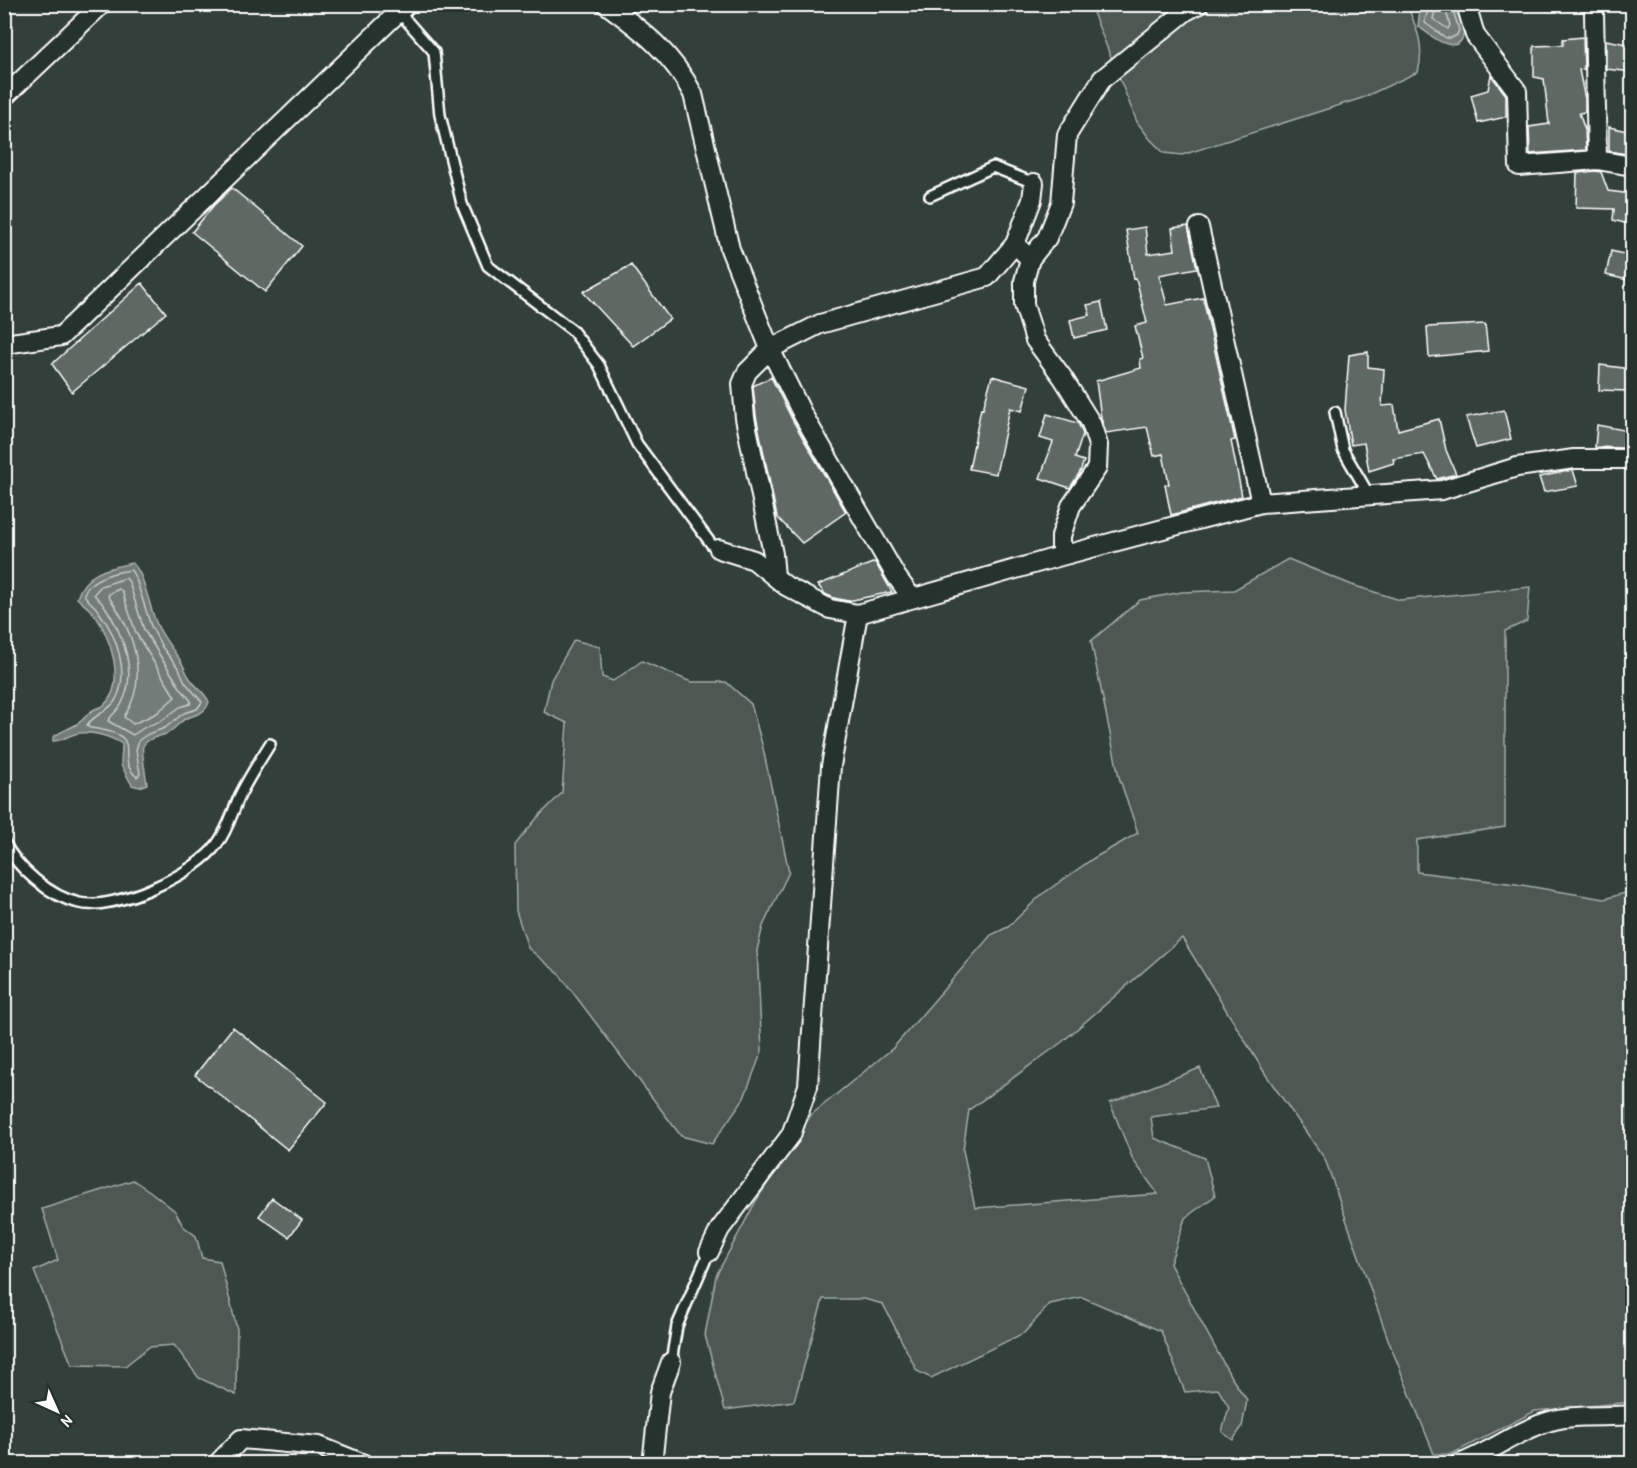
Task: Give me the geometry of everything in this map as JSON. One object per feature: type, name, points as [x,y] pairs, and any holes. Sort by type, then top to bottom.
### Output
[{"type":"street","points":[[4,97],[102,4]]},
{"type":"street","points":[[606,4],[648,36],[682,74],[693,94],[730,249],[770,349],[803,415],[896,576],[912,598]]},
{"type":"street","points":[[1061,556],[1061,536],[1071,506],[1097,468],[1098,445],[1091,423],[1063,378],[1035,340],[1024,305],[1024,281],[1030,259],[1047,238],[1061,204],[1067,135],[1102,79],[1186,11],[1199,4]]},
{"type":"street","points":[[1466,4],[1475,35],[1517,91],[1519,166],[1597,160],[1632,166]]},
{"type":"street","points":[[4,344],[61,336],[403,8]]},
{"type":"street","points":[[1594,13],[1597,160]]},
{"type":"street","points":[[775,577],[773,554],[745,418],[742,384],[747,372],[770,349],[820,324],[987,277],[1015,244],[1032,200],[1034,183]]},
{"type":"street","points":[[1199,227],[1261,503]]},
{"type":"street","points":[[1015,244],[1030,259]]},
{"type":"street","points":[[719,549],[754,560],[786,586],[830,609],[858,614],[1061,556],[1261,503],[1442,490],[1517,467],[1574,459],[1632,455]]},
{"type":"street","points":[[709,1252],[720,1229],[790,1135],[808,1086],[831,766],[858,614]]},
{"type":"street","points":[[652,1464],[660,1392],[671,1362]]},
{"type":"street","points":[[1459,1464],[1476,1458],[1514,1436],[1545,1422],[1565,1418],[1632,1415]]},
{"type":"street","points":[[217,1464],[241,1439],[319,1446],[364,1464]]},
{"type":"lane","points":[[403,8],[434,52],[440,115],[462,204],[488,266],[572,330],[599,365],[637,444],[712,545],[719,549]]},
{"type":"lane","points":[[930,195],[993,167],[1034,183]]},
{"type":"lane","points":[[1335,412],[1343,450],[1369,495]]},
{"type":"lane","points":[[4,842],[11,856],[24,871],[60,896],[81,904],[118,901],[160,885],[201,861],[218,844],[242,792],[270,744]]},
{"type":"lane","points":[[671,1362],[677,1326],[709,1252]]},
{"type":"shaded area","points":[[1090,5],[1407,5],[1419,38],[1420,63],[1418,72],[1362,98],[1182,155],[1164,153],[1137,122]]},
{"type":"shaded area","points":[[1288,559],[1352,585],[1400,600],[1530,587],[1527,621],[1505,631],[1505,827],[1417,840],[1417,872],[1516,884],[1604,899],[1632,891],[1632,1402],[1535,1411],[1452,1454],[1434,1454],[1389,1342],[1325,1159],[1266,1075],[1182,938],[1062,1042],[969,1110],[963,1150],[975,1208],[1158,1194],[1133,1160],[1110,1103],[1200,1068],[1216,1108],[1151,1117],[1154,1138],[1205,1158],[1215,1196],[1185,1218],[1170,1264],[1231,1377],[1247,1400],[1242,1427],[1233,1440],[1222,1432],[1229,1407],[1218,1389],[1185,1392],[1161,1331],[1082,1297],[1050,1304],[1024,1333],[931,1378],[917,1371],[883,1304],[864,1299],[823,1299],[794,1401],[725,1410],[705,1335],[716,1276],[756,1201],[811,1115],[893,1048],[991,935],[1008,927],[1041,895],[1094,858],[1138,833],[1119,777],[1091,641],[1140,600],[1182,592],[1234,590]]},
{"type":"shaded area","points":[[574,640],[600,647],[602,677],[613,681],[642,661],[691,682],[726,682],[751,704],[763,748],[789,872],[763,926],[757,950],[762,1051],[744,1098],[712,1144],[681,1136],[559,974],[528,948],[516,911],[515,845],[562,793],[567,723],[544,712],[551,680]]},
{"type":"shaded area","points":[[133,1180],[175,1211],[183,1226],[196,1236],[202,1258],[220,1261],[237,1329],[236,1395],[199,1378],[174,1345],[149,1347],[125,1366],[72,1365],[34,1271],[58,1260],[42,1209]]},
{"type":"water","points":[[1431,5],[1455,5],[1463,23],[1464,31],[1460,42],[1443,43],[1418,26],[1420,9]]},
{"type":"water","points":[[132,563],[140,573],[160,631],[180,659],[191,681],[209,702],[200,713],[184,719],[168,733],[145,743],[143,753],[147,784],[140,787],[132,785],[121,765],[122,744],[117,741],[100,734],[87,733],[53,741],[53,737],[104,705],[111,696],[114,685],[114,660],[106,634],[94,614],[77,598],[86,582],[98,573]]},
{"type":"building","points":[[1583,37],[1584,69],[1579,70],[1585,99],[1585,112],[1579,113],[1585,130],[1586,150],[1530,154],[1529,127],[1549,124],[1544,79],[1534,77],[1534,46],[1563,45],[1563,39]]},
{"type":"building","points":[[1606,40],[1632,45],[1632,72],[1606,69]]},
{"type":"building","points":[[1491,75],[1506,95],[1506,117],[1478,123],[1471,95],[1488,90]]},
{"type":"building","points":[[1609,127],[1632,132],[1632,155],[1609,151]]},
{"type":"building","points":[[1601,172],[1608,191],[1632,194],[1632,225],[1613,220],[1614,209],[1576,208],[1577,173]]},
{"type":"building","points":[[232,188],[302,246],[265,292],[192,232],[213,206]]},
{"type":"building","points":[[1188,226],[1197,268],[1159,275],[1167,305],[1203,298],[1235,440],[1231,441],[1242,496],[1171,515],[1165,485],[1169,484],[1163,454],[1154,456],[1147,427],[1106,433],[1101,418],[1096,381],[1141,368],[1140,359],[1143,358],[1135,326],[1147,323],[1136,278],[1134,279],[1126,230],[1145,227],[1148,254],[1175,250],[1172,228]]},
{"type":"building","points":[[1611,251],[1632,256],[1632,281],[1606,275]]},
{"type":"building","points":[[631,265],[670,319],[633,346],[583,292]]},
{"type":"building","points":[[142,283],[166,313],[72,392],[52,364]]},
{"type":"building","points":[[1101,302],[1107,330],[1074,338],[1070,320],[1090,315],[1087,305]]},
{"type":"building","points":[[1485,324],[1488,351],[1429,357],[1427,327]]},
{"type":"building","points":[[1368,352],[1368,367],[1384,369],[1382,406],[1394,405],[1398,430],[1439,419],[1446,450],[1456,474],[1437,479],[1424,454],[1393,459],[1394,463],[1369,471],[1364,443],[1351,445],[1345,410],[1349,355]]},
{"type":"building","points":[[1600,365],[1631,369],[1628,391],[1599,390]]},
{"type":"building","points":[[992,376],[1029,386],[1022,411],[1010,408],[996,474],[969,469],[981,408],[983,409]]},
{"type":"building","points":[[771,377],[793,421],[846,512],[802,543],[777,517],[756,416],[753,386]]},
{"type":"building","points":[[1504,410],[1511,439],[1476,448],[1466,417]]},
{"type":"building","points":[[1047,414],[1078,423],[1083,434],[1075,458],[1084,461],[1070,488],[1040,478],[1053,442],[1040,438]]},
{"type":"building","points":[[1597,425],[1624,430],[1623,448],[1595,447]]},
{"type":"building","points":[[1573,470],[1578,486],[1544,492],[1539,477]]},
{"type":"building","points":[[875,562],[892,592],[848,601],[825,594],[818,585]]},
{"type":"building","points":[[233,1027],[327,1102],[288,1150],[195,1075]]},
{"type":"building","points":[[272,1198],[302,1220],[289,1237],[259,1216]]}]
